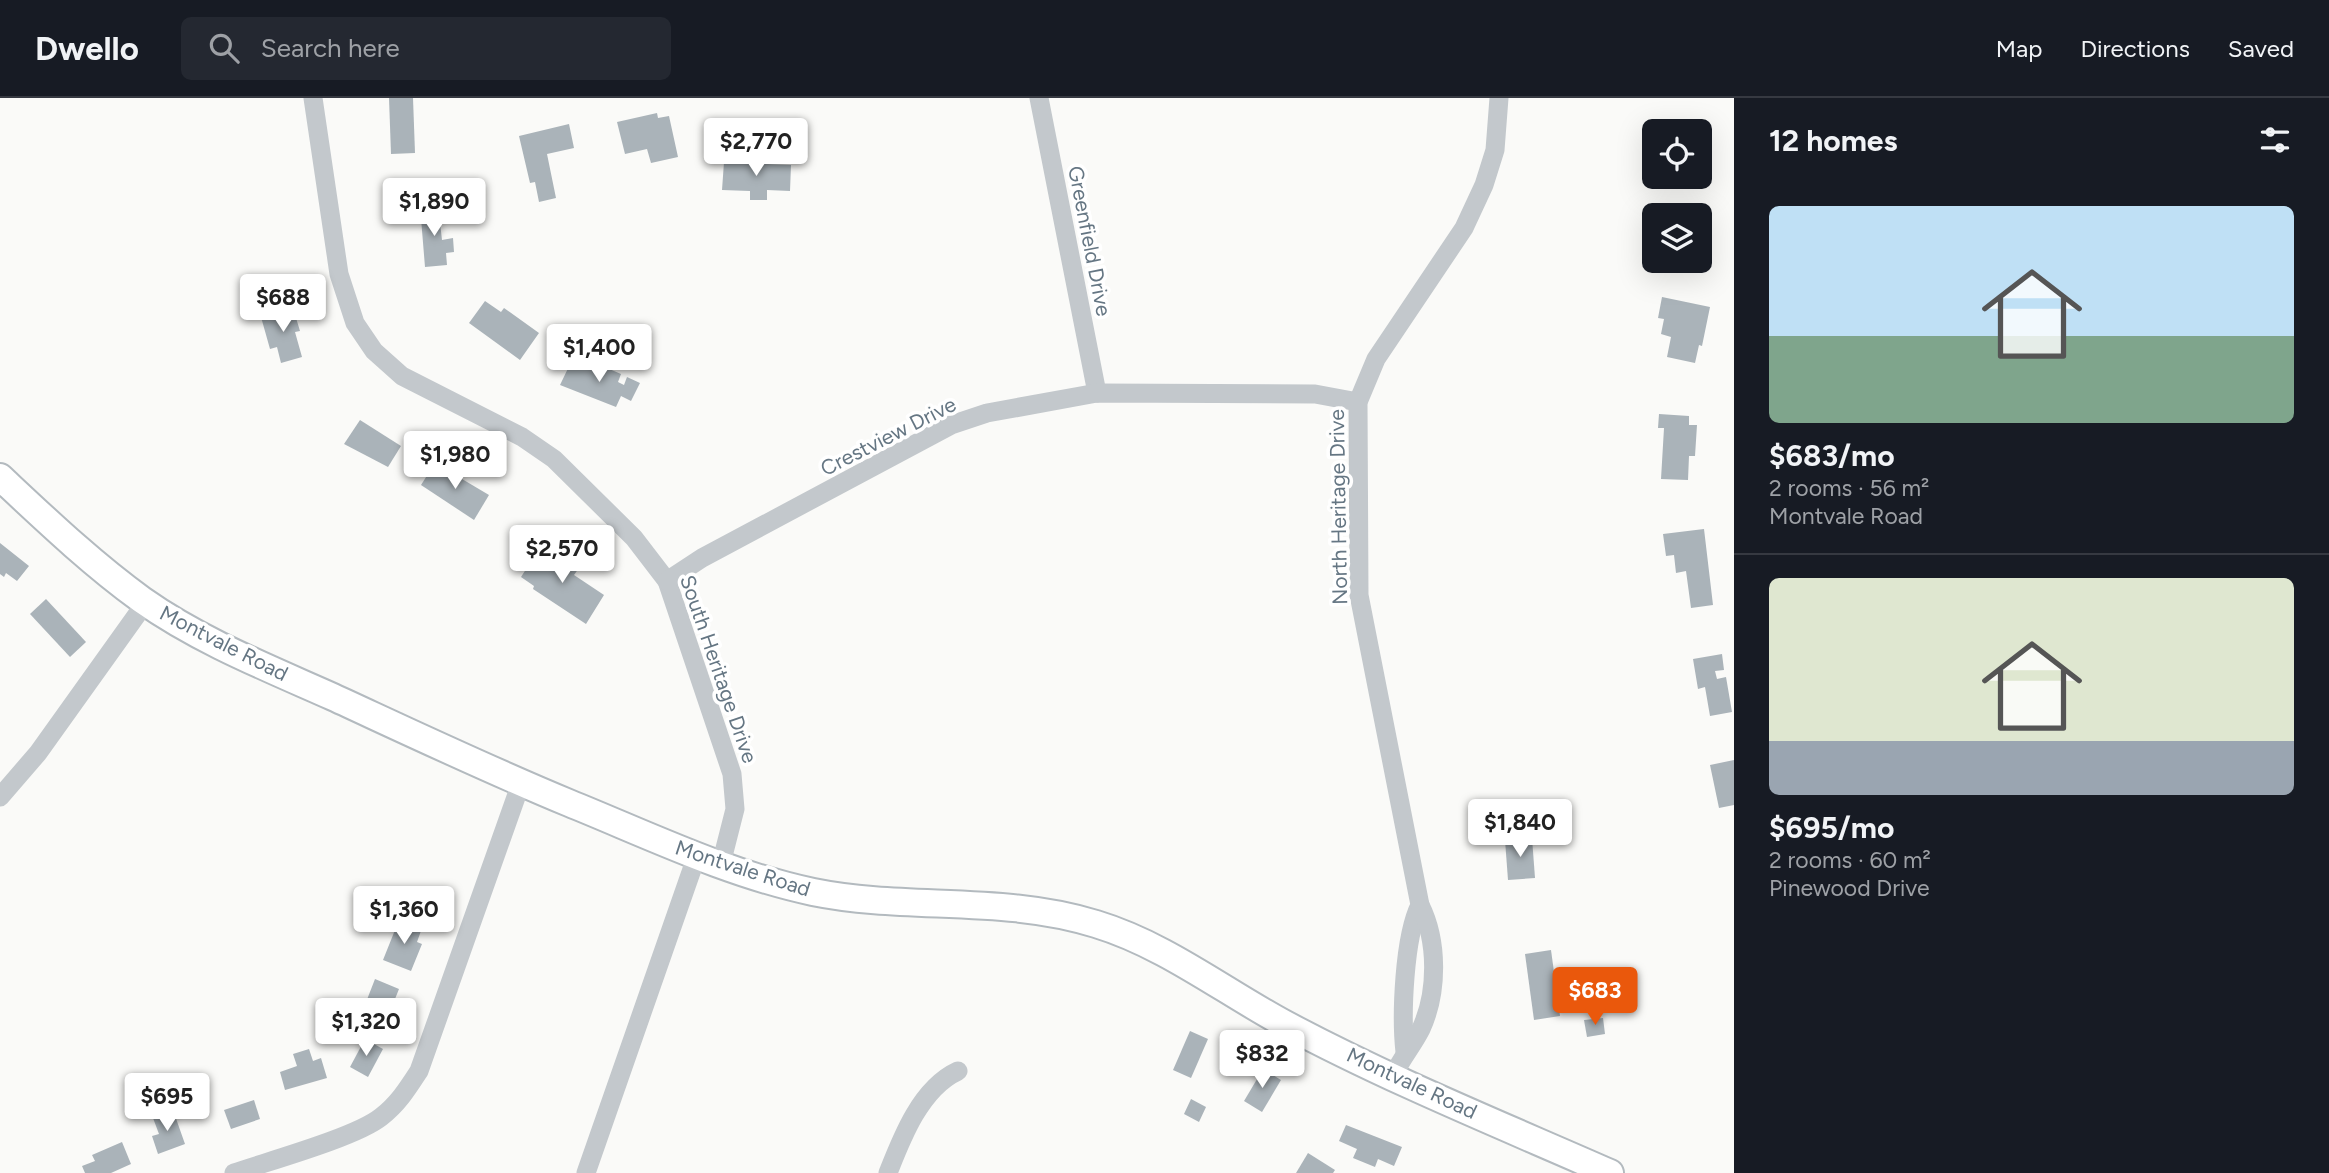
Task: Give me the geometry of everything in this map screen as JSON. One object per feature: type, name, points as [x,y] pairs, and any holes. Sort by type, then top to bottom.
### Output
[{"type":"main road","name":"Montvale Road","points":[[0,477],[96,565],[146,602],[231,652],[520,783],[709,860],[811,892],[860,900],[1039,910],[1099,925],[1166,953],[1285,1024],[1393,1076],[1610,1173]]},
{"type":"street","name":"South Heritage Drive","points":[[313,98],[339,274],[355,323],[374,351],[402,376],[522,437],[554,459],[634,538],[667,581],[732,774],[735,809],[709,860],[586,1173]]},
{"type":"street","name":"Greenfield Drive","points":[[1039,98],[1097,393]]},
{"type":"street","name":"North Heritage Drive","points":[[1393,1076],[1405,1052],[1402,1028],[1412,921],[1420,905],[1359,595],[1358,402],[1376,359],[1464,228],[1484,185],[1495,150],[1499,98]]},
{"type":"street","name":"Crestview Drive","points":[[667,581],[702,558],[951,425],[987,413],[1097,393],[1315,394],[1358,402]]},
{"type":"street","points":[[0,797],[38,753],[146,602]]},
{"type":"street","points":[[234,1173],[379,1119],[403,1097],[419,1071],[520,783]]},
{"type":"street","points":[[888,1173],[900,1142],[928,1094],[944,1077],[958,1071]]},
{"type":"building","points":[[389,98],[413,98],[415,153],[391,154]]},
{"type":"building","points":[[657,113],[658,118],[669,116],[678,157],[651,163],[647,149],[625,154],[617,122]]},
{"type":"building","points":[[569,124],[574,148],[547,154],[556,198],[539,202],[535,182],[530,183],[519,136]]},
{"type":"building","points":[[724,162],[791,165],[790,191],[767,190],[767,200],[750,200],[750,191],[722,190]]},
{"type":"building","points":[[438,205],[442,240],[453,238],[454,252],[446,253],[447,265],[425,267],[420,206]]},
{"type":"building","points":[[1662,297],[1710,307],[1702,346],[1699,345],[1695,363],[1667,357],[1671,337],[1661,334],[1664,319],[1658,318]]},
{"type":"building","points":[[485,301],[501,312],[504,308],[539,333],[520,360],[469,323]]},
{"type":"building","points":[[293,308],[300,331],[295,332],[302,357],[281,363],[277,347],[270,349],[261,317]]},
{"type":"building","points":[[572,360],[604,375],[607,368],[621,374],[618,382],[624,385],[627,377],[640,383],[631,401],[621,396],[616,407],[560,385]]},
{"type":"building","points":[[1659,414],[1689,416],[1689,425],[1697,425],[1695,456],[1689,456],[1688,480],[1661,479],[1664,428],[1658,428]]},
{"type":"building","points":[[360,420],[401,446],[388,467],[344,444]]},
{"type":"building","points":[[435,463],[489,495],[474,520],[421,485]]},
{"type":"building","points":[[1704,529],[1713,605],[1691,608],[1686,571],[1676,573],[1674,555],[1666,556],[1663,534]]},
{"type":"building","points":[[0,543],[29,566],[17,581],[6,573],[4,577],[0,574]]},
{"type":"building","points":[[539,549],[556,560],[559,555],[579,568],[574,575],[604,595],[586,624],[533,589],[534,586],[521,577]]},
{"type":"building","points":[[46,599],[86,642],[70,657],[30,614]]},
{"type":"building","points":[[1722,654],[1724,670],[1715,671],[1717,679],[1726,677],[1732,712],[1710,716],[1705,687],[1698,689],[1693,659]]},
{"type":"building","points":[[1734,760],[1734,805],[1719,808],[1710,765]]},
{"type":"building","points":[[1532,838],[1535,878],[1508,880],[1505,840]]},
{"type":"building","points":[[399,920],[422,928],[417,942],[422,944],[411,971],[383,960]]},
{"type":"building","points":[[1551,950],[1560,1016],[1534,1020],[1525,954]]},
{"type":"building","points":[[375,979],[399,989],[393,1004],[401,1006],[393,1027],[361,1015]]},
{"type":"building","points":[[1603,1018],[1605,1034],[1587,1037],[1584,1020]]},
{"type":"building","points":[[1190,1031],[1208,1039],[1191,1078],[1173,1070]]},
{"type":"building","points":[[365,1039],[383,1049],[368,1077],[350,1067]]},
{"type":"building","points":[[309,1049],[313,1061],[321,1058],[327,1078],[285,1090],[280,1072],[297,1066],[293,1054]]},
{"type":"building","points":[[1263,1069],[1281,1080],[1262,1112],[1244,1101]]},
{"type":"building","points":[[1191,1099],[1206,1107],[1199,1122],[1184,1114]]},
{"type":"building","points":[[254,1100],[260,1119],[231,1129],[224,1110]]},
{"type":"building","points":[[173,1110],[185,1144],[158,1154],[152,1136],[159,1134],[153,1118]]},
{"type":"building","points":[[1346,1125],[1402,1147],[1394,1166],[1378,1159],[1375,1167],[1353,1158],[1357,1149],[1339,1141]]},
{"type":"building","points":[[122,1142],[131,1164],[111,1173],[85,1173],[82,1166],[95,1161],[92,1155]]},
{"type":"building","points":[[1308,1153],[1335,1170],[1333,1173],[1296,1173]]}]
